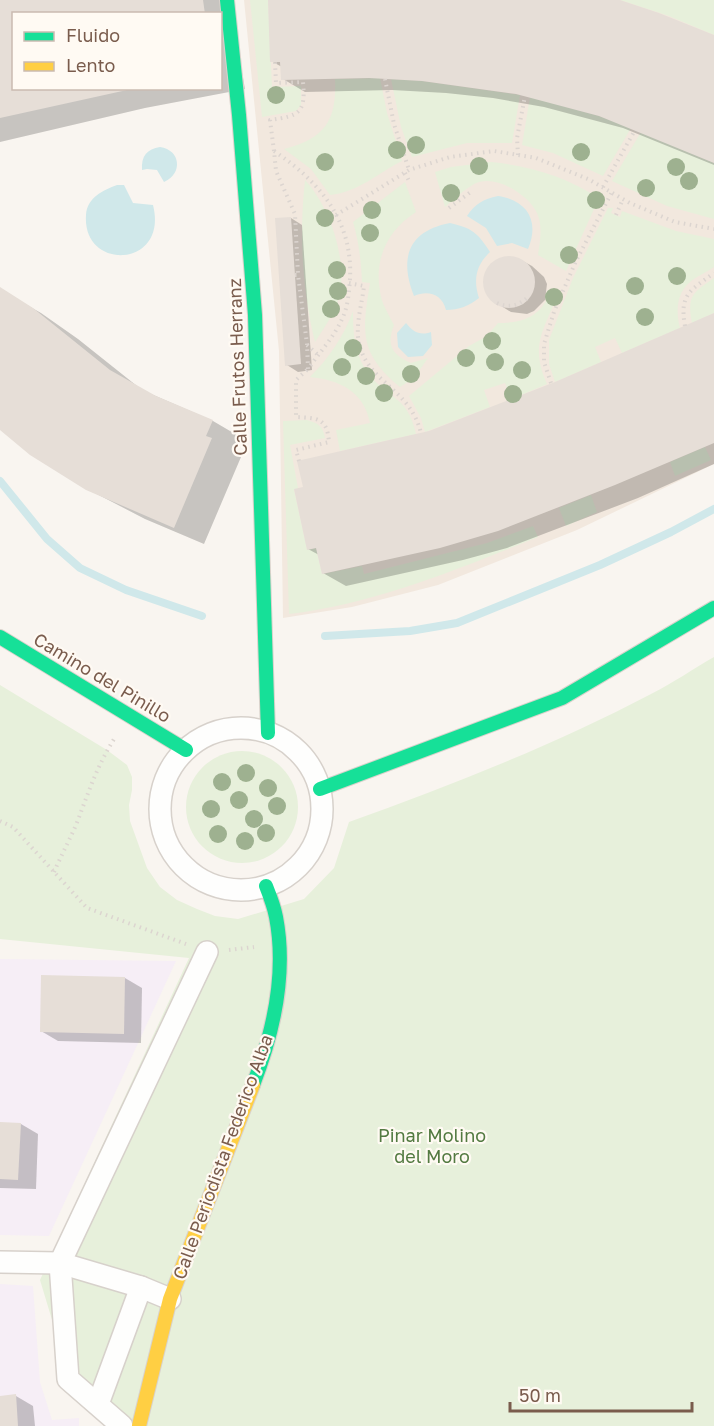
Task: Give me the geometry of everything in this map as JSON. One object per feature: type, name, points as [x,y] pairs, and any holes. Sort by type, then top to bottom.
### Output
[{"type":"street","name":"Calle Frutos Herranz","points":[[227,0],[255,315],[268,733]]},
{"type":"street","points":[[320,789],[562,698],[714,608]]},
{"type":"street","name":"Camino del Pinillo","points":[[0,637],[186,750]]},
{"type":"street","points":[[246,728],[268,733],[291,745],[300,754],[309,765],[320,789],[322,820],[311,850],[292,872],[266,886],[232,889],[209,883],[182,864],[168,843],[161,819],[162,793],[170,770],[186,750],[204,737],[224,730],[246,728]]},
{"type":"street","name":"Calle Periodista Federico Alba","points":[[139,1426],[170,1299],[267,1049],[278,995],[280,942],[276,914],[266,886]]},
{"type":"street","points":[[123,1426],[68,1379],[60,1263],[207,952]]},
{"type":"street","points":[[0,1262],[60,1263],[141,1287],[170,1299]]},
{"type":"street","points":[[98,1404],[141,1287]]},
{"type":"path","points":[[275,62],[276,83],[303,82],[305,99],[302,109],[297,114],[270,120],[276,171],[295,214],[296,275],[307,344],[308,369]]},
{"type":"path","points":[[385,79],[409,181]]},
{"type":"path","points":[[518,155],[518,138],[525,96]]},
{"type":"path","points":[[603,187],[635,130]]},
{"type":"path","points":[[274,151],[305,173],[318,188],[336,215],[347,240],[351,265],[349,296],[342,319],[308,369],[296,380],[296,417],[314,418],[322,422],[328,432],[329,442],[296,450],[299,461]]},
{"type":"path","points":[[336,215],[407,172],[450,157],[494,151],[536,158],[588,179],[623,199],[675,222],[714,229]]},
{"type":"path","points":[[449,208],[472,191]]},
{"type":"path","points":[[551,383],[544,362],[544,344],[554,312],[566,278],[612,192]]},
{"type":"path","points":[[616,215],[623,199]]},
{"type":"path","points":[[685,326],[683,317],[686,296],[692,288],[714,273]]},
{"type":"path","points":[[349,283],[364,286],[358,325],[359,345],[366,361],[379,377],[403,394],[418,419],[421,433]]},
{"type":"path","points":[[497,303],[506,306],[517,305],[528,297]]},
{"type":"path","points":[[307,344],[318,355]]},
{"type":"path","points":[[54,872],[107,750],[129,716]]},
{"type":"path","points":[[0,821],[13,827],[87,908],[207,952],[243,950],[280,942]]},
{"type":"shaded area","points":[[244,0],[714,0],[714,464],[577,530],[438,585],[352,607],[283,618],[279,351]]},
{"type":"shaded area","points":[[0,959],[176,961],[49,1236],[0,1235]]},
{"type":"shaded area","points":[[0,1284],[33,1286],[40,1382],[52,1420],[79,1418],[79,1426],[0,1426]]},
{"type":"green space","points":[[250,0],[268,0],[272,87],[301,86],[301,105],[296,111],[262,117]]},
{"type":"green space","points":[[620,0],[714,0],[714,35],[669,16]]},
{"type":"green space","points":[[380,78],[387,113],[402,161],[359,186],[330,195],[311,169],[284,149],[310,140],[326,126],[334,106],[335,79]]},
{"type":"green space","points":[[391,79],[422,81],[520,95],[512,143],[467,143],[412,157],[401,127]]},
{"type":"green space","points":[[530,97],[599,116],[631,128],[603,176],[553,153],[522,145]]},
{"type":"green space","points":[[641,132],[714,163],[714,219],[667,206],[612,181]]},
{"type":"green space","points":[[491,162],[520,166],[548,174],[574,184],[599,198],[566,271],[538,255],[540,228],[537,213],[527,199],[510,188],[492,181],[482,181],[470,186],[445,207],[435,172],[451,167]]},
{"type":"green space","points":[[305,180],[322,204],[329,219],[339,251],[341,267],[337,303],[315,342],[307,302],[303,261],[302,221]]},
{"type":"green space","points":[[405,182],[416,212],[398,227],[385,246],[379,267],[380,291],[394,325],[391,344],[395,353],[411,363],[428,358],[414,378],[400,387],[387,375],[370,352],[365,328],[370,283],[362,282],[353,222]]},
{"type":"green space","points":[[608,208],[613,208],[611,213],[620,217],[622,211],[676,231],[714,239],[714,267],[685,287],[679,298],[680,328],[622,353],[615,338],[595,347],[601,362],[555,382],[549,364],[549,340],[573,278]]},
{"type":"green space","points":[[714,278],[714,313],[692,323],[690,307],[693,296]]},
{"type":"green space","points":[[550,293],[557,296],[543,330],[539,349],[539,359],[547,384],[512,399],[505,383],[484,390],[490,407],[425,432],[421,418],[409,396],[469,346],[487,336],[498,323],[523,320],[536,313]]},
{"type":"green space","points":[[353,311],[355,342],[362,363],[373,379],[402,404],[412,421],[416,434],[340,451],[336,430],[370,423],[367,412],[356,395],[349,389],[331,381],[310,377],[335,346]]},
{"type":"green space","points":[[307,420],[319,426],[325,438],[290,445],[298,488],[294,490],[307,549],[316,548],[322,574],[362,566],[364,574],[487,543],[533,526],[538,537],[447,573],[384,594],[289,614],[283,421]]},
{"type":"green space","points":[[705,447],[711,460],[675,476],[670,462]]},
{"type":"green space","points":[[591,495],[597,512],[566,526],[559,508]]},
{"type":"green space","name":"Pinar Molino del Moro","points":[[714,657],[714,1426],[104,1426],[68,1373],[40,1280],[189,958],[0,939],[0,685],[107,750],[127,765],[132,777],[130,821],[147,868],[160,887],[177,900],[197,909],[215,916],[238,919],[304,899],[334,868],[349,822],[426,794],[540,747],[659,690]]},
{"type":"green space","points":[[242,751],[264,755],[282,767],[294,785],[298,807],[294,829],[282,847],[264,859],[242,863],[220,859],[202,847],[190,829],[186,807],[190,785],[202,767],[220,755]]},
{"type":"water","points":[[160,147],[172,153],[177,163],[174,174],[164,182],[157,170],[142,170],[146,154]]},
{"type":"water","points":[[117,185],[124,185],[133,203],[153,205],[155,226],[149,241],[138,251],[124,255],[110,253],[97,246],[88,234],[86,215],[93,199],[101,192]]},
{"type":"water","points":[[498,196],[517,202],[528,213],[532,229],[528,249],[512,243],[497,246],[486,228],[467,216],[480,203]]},
{"type":"water","points":[[450,223],[474,232],[490,252],[477,273],[476,285],[479,298],[464,307],[446,310],[441,300],[434,295],[424,293],[414,296],[407,270],[411,248],[416,240],[425,232]]},
{"type":"water","points":[[406,323],[417,332],[423,334],[431,332],[432,345],[423,356],[408,357],[398,347],[397,333]]},
{"type":"building","points":[[0,0],[203,0],[205,12],[12,12],[12,90],[127,90],[0,118]]},
{"type":"building","points":[[268,0],[620,0],[659,13],[714,35],[714,163],[599,116],[516,94],[422,81],[369,78],[281,80],[280,62],[270,62]]},
{"type":"building","points":[[291,217],[301,364],[285,366],[275,218]]},
{"type":"building","points":[[504,256],[514,256],[528,263],[535,282],[528,301],[514,308],[504,308],[494,304],[487,297],[483,287],[483,277],[487,267],[494,260]]},
{"type":"building","points":[[0,287],[33,308],[110,370],[156,396],[213,420],[206,436],[212,438],[174,528],[86,490],[30,455],[0,430]]},
{"type":"building","points":[[714,313],[714,443],[498,531],[440,548],[322,574],[316,548],[307,550],[294,489],[303,487],[297,461],[429,431],[555,382]]},
{"type":"building","points":[[41,975],[125,977],[124,1034],[40,1032]]},
{"type":"building","points":[[0,1122],[21,1123],[18,1180],[0,1179]]},
{"type":"building","points":[[16,1394],[18,1426],[0,1426],[0,1396]]},
{"type":"waterway","points":[[0,481],[47,539],[80,568],[126,590],[202,616]]},
{"type":"waterway","points":[[325,636],[410,631],[457,623],[600,565],[714,509]]},
{"type":"traffic: fast","points":[[227,0],[255,315],[268,733]]},
{"type":"traffic: fast","points":[[320,789],[562,698],[714,608]]},
{"type":"traffic: fast","points":[[0,637],[186,750]]},
{"type":"traffic: fast","points":[[253,1085],[267,1044],[279,981],[279,938],[275,913],[266,886]]},
{"type":"traffic: slow","points":[[139,1426],[170,1299],[253,1085]]}]
